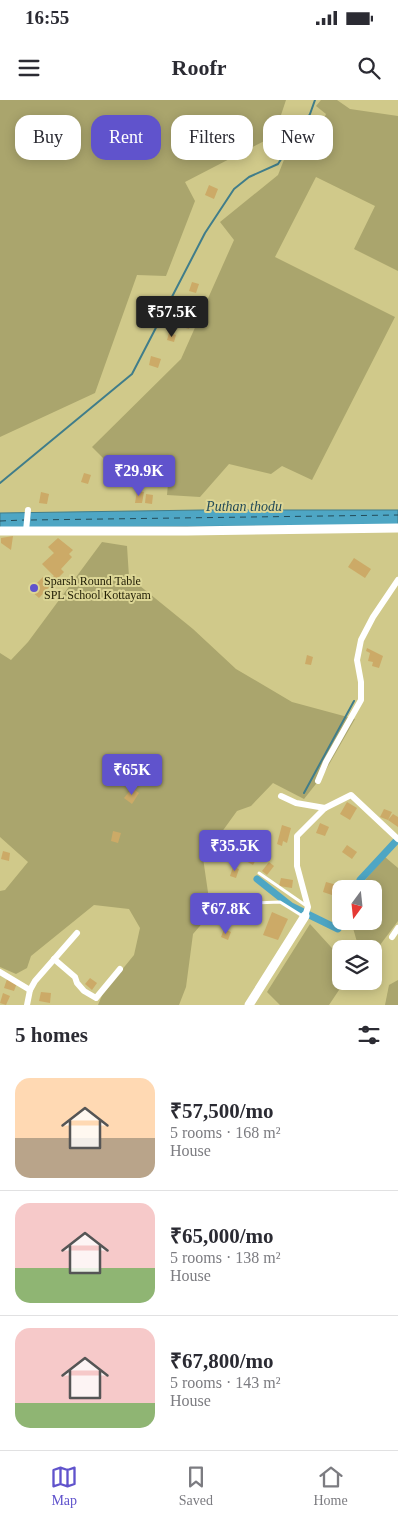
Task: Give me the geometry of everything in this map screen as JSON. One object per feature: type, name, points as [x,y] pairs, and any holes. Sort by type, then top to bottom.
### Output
[{"type":"street","points":[[26,531],[28,510]]},
{"type":"street","points":[[0,531],[398,528]]},
{"type":"street","points":[[318,781],[326,762],[361,700],[361,682],[357,660],[361,640],[373,617],[398,580]]},
{"type":"street","points":[[249,1005],[306,913],[297,866],[297,836],[325,808],[351,795],[397,838]]},
{"type":"street","points":[[281,796],[296,803],[325,808]]},
{"type":"street","points":[[392,937],[398,928]]},
{"type":"street","points":[[27,1005],[30,990],[42,971],[77,933]]},
{"type":"street","points":[[54,959],[75,977],[77,983],[84,991],[96,998],[120,969]]},
{"type":"street","points":[[0,972],[30,990]]},
{"type":"lane","points":[[259,873],[306,913]]},
{"type":"lane","points":[[253,904],[280,902],[306,913]]},
{"type":"shaded area","points":[[0,100],[286,100],[281,115],[263,115],[263,142],[253,147],[253,115],[171,115],[171,160],[228,160],[185,182],[195,201],[166,276],[137,275],[95,393],[0,437]]},
{"type":"shaded area","points":[[321,100],[337,100],[350,109],[398,116],[398,271],[354,249],[375,206],[316,177],[275,257],[395,317],[312,480],[282,466],[271,474],[229,464],[200,497],[167,495],[168,484],[143,474],[122,477],[92,447],[181,359],[234,240],[220,222],[278,175],[284,160],[333,160],[333,115],[326,115],[316,106]]},
{"type":"shaded area","points":[[102,542],[127,546],[129,577],[193,629],[236,669],[292,702],[355,719],[323,775],[304,799],[273,783],[251,806],[237,811],[203,858],[211,913],[193,934],[186,987],[179,1005],[98,1005],[103,993],[134,955],[140,928],[129,909],[94,905],[31,956],[27,968],[16,974],[0,967],[0,891],[5,890],[28,862],[0,837],[0,653],[11,660],[28,642]]},
{"type":"shaded area","points":[[385,857],[398,868],[398,921],[382,942],[382,940],[356,940],[354,930],[382,930],[382,880],[365,880]]},
{"type":"shaded area","points":[[310,924],[332,948],[332,990],[339,990],[329,1005],[280,1005],[267,992]]},
{"type":"shaded area","points":[[398,980],[398,1005],[385,1005],[389,985]]},
{"type":"water","points":[[398,510],[398,525],[0,528],[0,513]]},
{"type":"building","points":[[209,185],[218,189],[214,199],[205,195]]},
{"type":"building","points":[[192,282],[199,284],[196,293],[189,291]]},
{"type":"building","points":[[182,318],[192,321],[189,329],[179,326]]},
{"type":"building","points":[[169,333],[176,335],[174,342],[167,340]]},
{"type":"building","points":[[151,356],[161,359],[158,368],[149,365]]},
{"type":"building","points":[[84,473],[91,475],[88,484],[81,482]]},
{"type":"building","points":[[137,491],[144,492],[142,503],[135,503]]},
{"type":"building","points":[[41,492],[49,494],[47,504],[39,503]]},
{"type":"building","points":[[146,494],[153,495],[152,504],[145,503]]},
{"type":"building","points":[[13,536],[11,550],[1,543],[1,538]]},
{"type":"building","points":[[58,538],[73,550],[69,554],[72,557],[61,569],[64,572],[54,582],[51,579],[54,576],[42,564],[54,553],[48,547]]},
{"type":"building","points":[[354,558],[371,569],[365,578],[348,567]]},
{"type":"building","points":[[43,577],[51,585],[39,598],[30,590]]},
{"type":"building","points":[[367,648],[383,656],[379,668],[372,666],[373,662],[368,661],[370,653],[366,651]]},
{"type":"building","points":[[307,655],[313,657],[311,665],[305,664]]},
{"type":"building","points":[[132,788],[139,793],[132,804],[124,798]]},
{"type":"building","points":[[347,802],[357,808],[350,820],[340,814]]},
{"type":"building","points":[[384,809],[392,812],[388,820],[380,817]]},
{"type":"building","points":[[393,814],[398,817],[398,827],[388,820]]},
{"type":"building","points":[[320,823],[329,827],[325,836],[316,833]]},
{"type":"building","points":[[282,825],[291,828],[287,843],[283,841],[282,846],[277,844]]},
{"type":"building","points":[[234,830],[243,833],[233,857],[224,853]]},
{"type":"building","points":[[113,831],[121,833],[118,843],[111,841]]},
{"type":"building","points":[[347,845],[357,852],[352,859],[342,852]]},
{"type":"building","points":[[3,851],[10,853],[9,861],[1,859]]},
{"type":"building","points":[[249,851],[258,856],[253,865],[244,860]]},
{"type":"building","points":[[269,862],[274,866],[267,875],[262,871]]},
{"type":"building","points":[[233,867],[239,869],[236,878],[230,876]]},
{"type":"building","points":[[281,878],[293,880],[292,888],[279,886]]},
{"type":"building","points":[[326,882],[332,884],[332,895],[323,892]]},
{"type":"building","points":[[246,910],[259,913],[257,924],[243,921]]},
{"type":"building","points":[[272,912],[288,919],[278,940],[263,935]]},
{"type":"building","points":[[224,929],[231,932],[228,940],[221,937]]},
{"type":"building","points":[[90,978],[97,983],[92,990],[85,984]]},
{"type":"building","points":[[7,979],[17,983],[14,991],[4,988]]},
{"type":"building","points":[[41,992],[51,993],[50,1003],[39,1001]]},
{"type":"building","points":[[3,993],[10,996],[6,1005],[0,1003]]},
{"type":"waterway","points":[[0,483],[132,374],[205,233],[234,189],[249,177],[278,164],[310,114],[315,100]]},
{"type":"waterway","points":[[304,793],[354,701]]},
{"type":"waterway","points":[[360,880],[398,839]]},
{"type":"waterway","points":[[257,879],[291,906],[332,926]]},
{"type":"ferry route","points":[[31,520],[398,515]]},
{"type":"ferry route","points":[[0,521],[24,520]]},
{"type":"place","name":"Sparsh Round Table SPL School Kottayam","points":[[34,588]]},
{"type":"water label","name":"Puthan thodu","points":[[244,506]]}]
